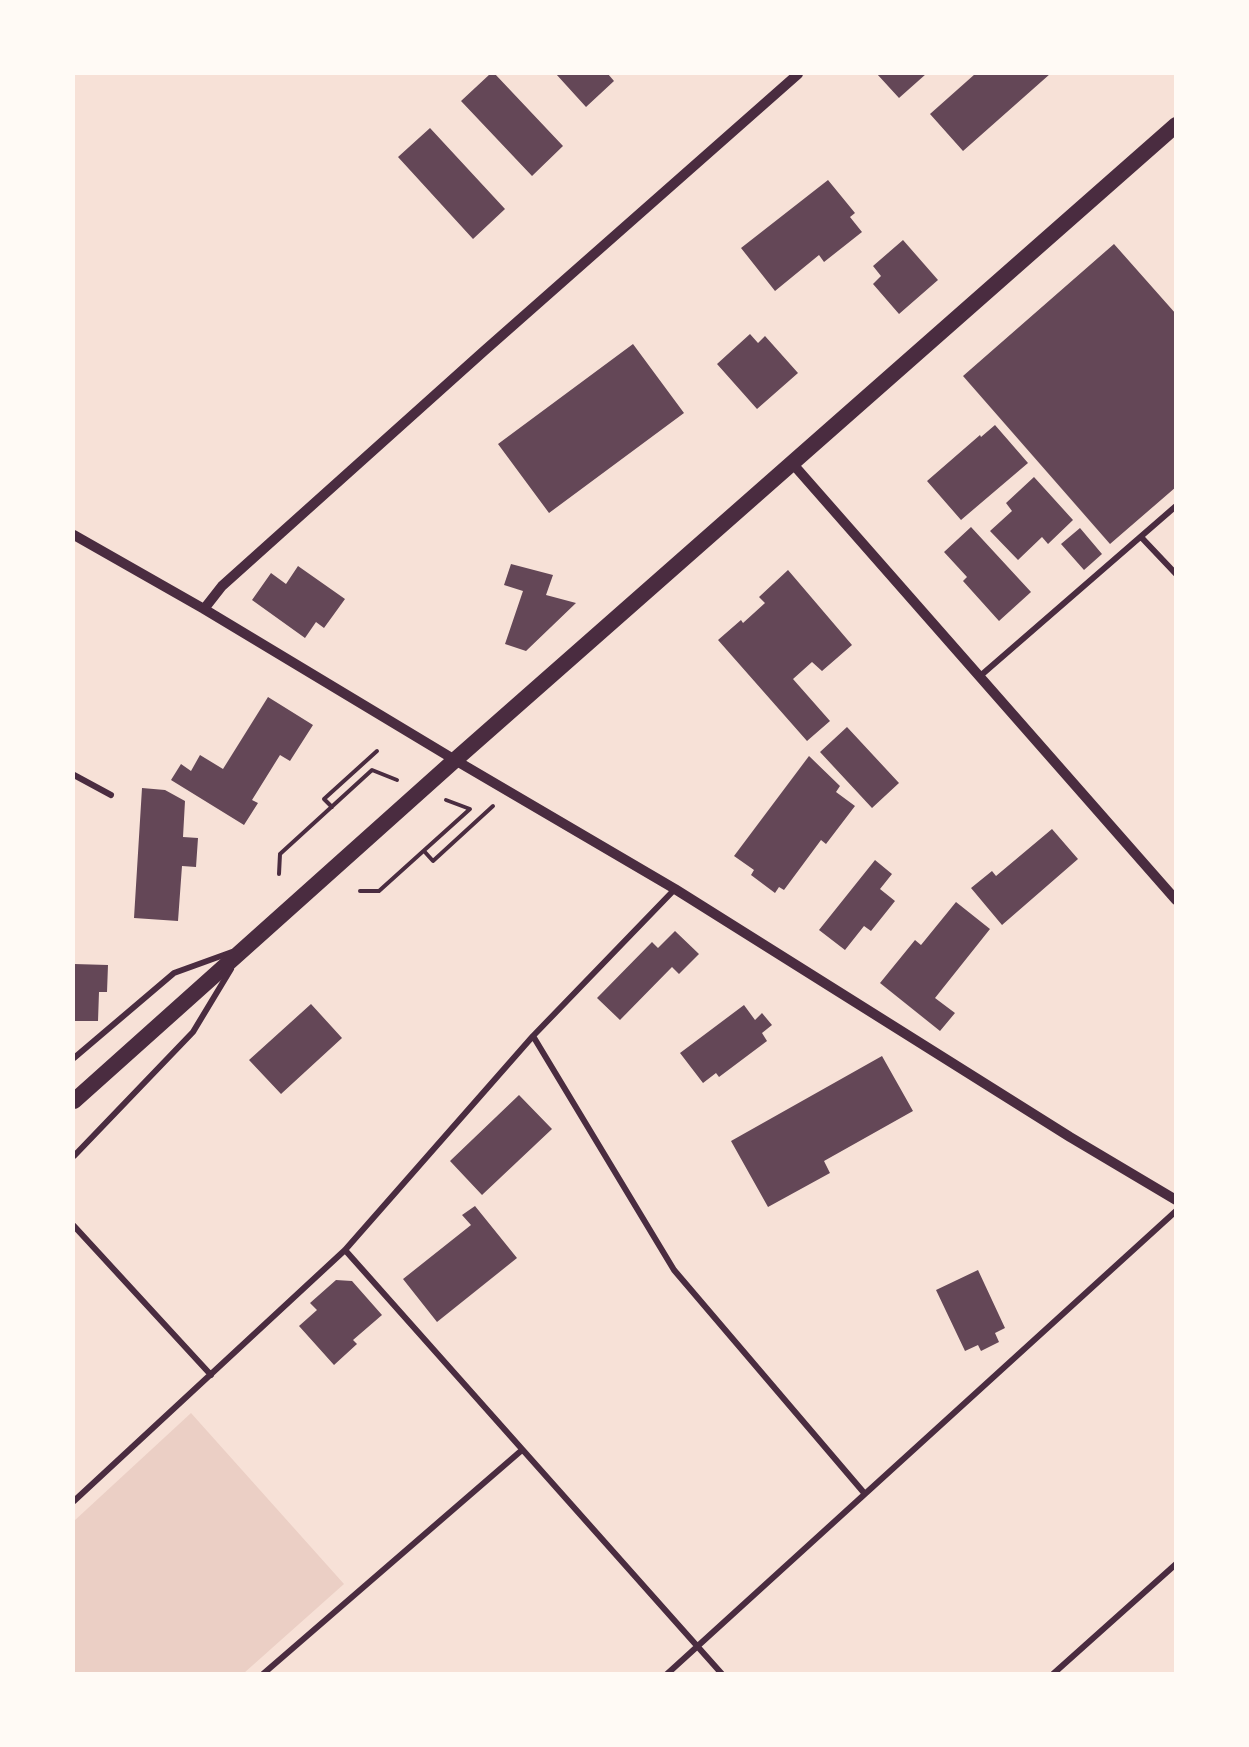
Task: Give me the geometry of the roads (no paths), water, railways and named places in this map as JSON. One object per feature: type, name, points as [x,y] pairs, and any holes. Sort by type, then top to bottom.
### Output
[{"type":"highway","points":[[74,1101],[455,760],[1176,125]]},
{"type":"street","points":[[204,609],[222,586],[798,74]]},
{"type":"street","points":[[792,463],[1176,900]]},
{"type":"street","points":[[979,677],[1176,506]]},
{"type":"street","points":[[74,535],[204,609],[675,889],[1070,1137],[1176,1200]]},
{"type":"street","points":[[1141,537],[1176,574]]},
{"type":"street","points":[[74,775],[111,795]]},
{"type":"street","points":[[74,1501],[345,1250],[533,1036],[675,889]]},
{"type":"street","points":[[74,1058],[174,973],[244,948]]},
{"type":"street","points":[[74,1156],[193,1032],[244,948]]},
{"type":"street","points":[[533,1036],[674,1270],[866,1494]]},
{"type":"street","points":[[667,1674],[1176,1211]]},
{"type":"street","points":[[74,1226],[211,1375]]},
{"type":"street","points":[[345,1250],[722,1674]]},
{"type":"street","points":[[263,1674],[522,1450]]},
{"type":"street","points":[[1053,1674],[1176,1564]]}]
